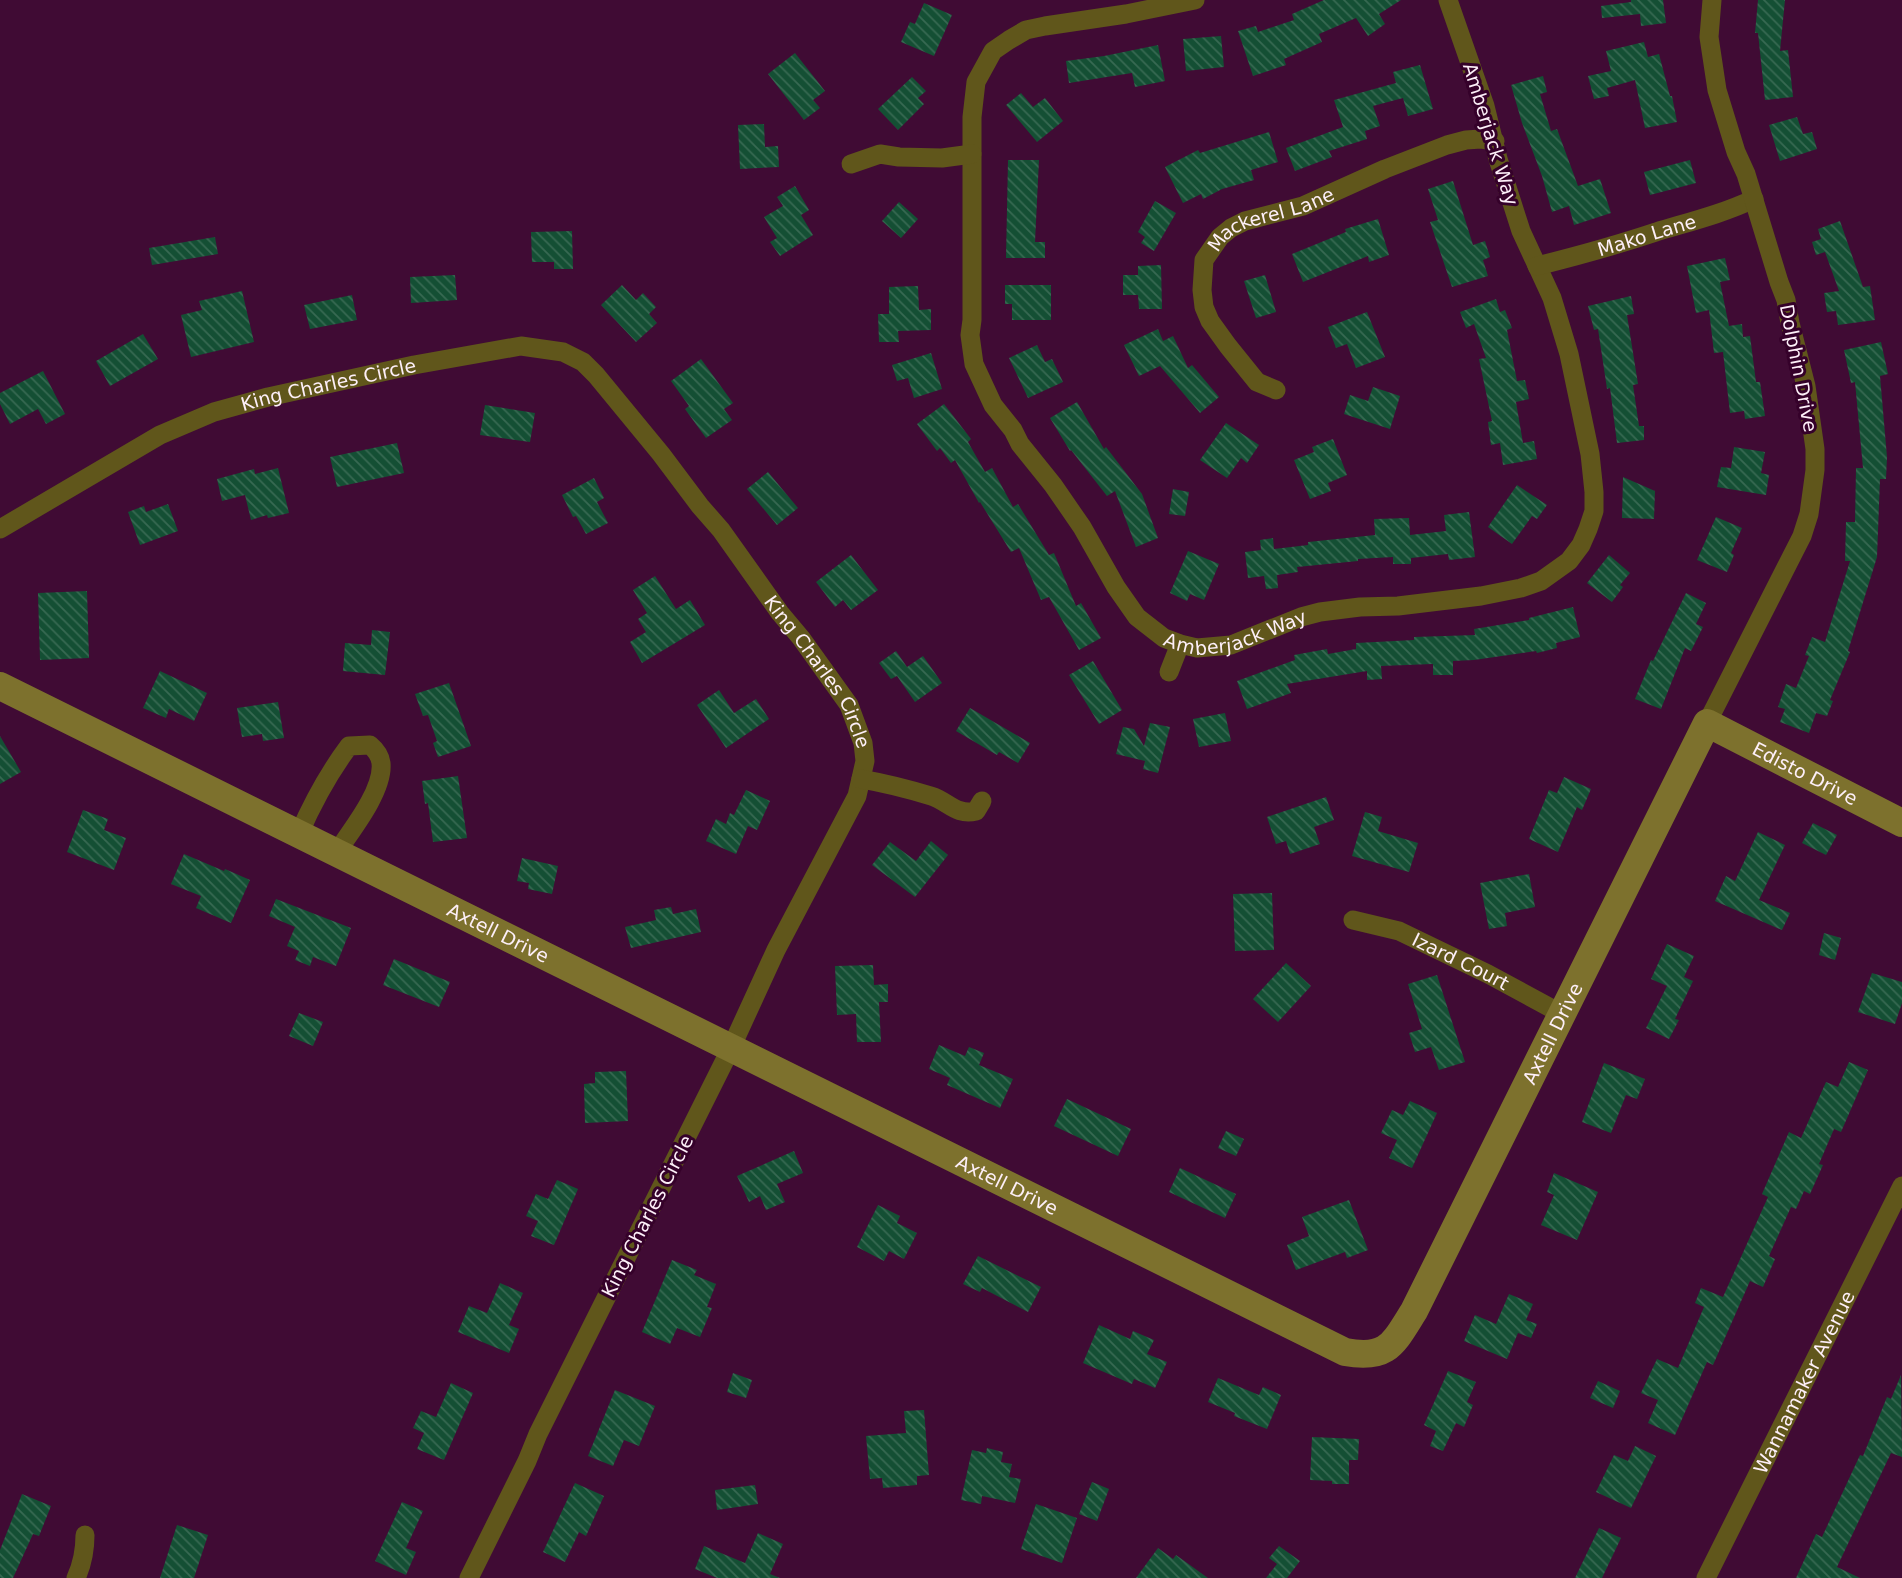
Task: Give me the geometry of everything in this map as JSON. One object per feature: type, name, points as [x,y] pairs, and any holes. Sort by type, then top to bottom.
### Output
[{"type":"street","name":"Amberjack Way","points":[[1195,0],[1126,15],[1026,30],[993,51],[976,82],[972,117],[971,335],[974,364],[993,405],[1082,527],[1116,587],[1137,617],[1164,638],[1197,648],[1231,645],[1320,612],[1398,606],[1502,593],[1521,588],[1541,580],[1569,561],[1581,545],[1594,511],[1592,467],[1569,354],[1552,298],[1521,231],[1498,159],[1485,106],[1448,0]]},
{"type":"street","name":"Dolphin Drive","points":[[1707,723],[1802,536],[1814,482],[1815,449],[1806,386],[1786,300],[1713,72],[1709,37],[1712,0]]},
{"type":"street","name":"Mackerel Lane","points":[[1276,390],[1256,382],[1210,321],[1202,290],[1205,260],[1220,237],[1245,221],[1303,206],[1447,145],[1466,140],[1495,141]]},
{"type":"street","points":[[851,164],[880,154],[942,158],[972,154]]},
{"type":"street","name":"Mako Lane","points":[[1537,266],[1671,229],[1754,199]]},
{"type":"street","name":"King Charles Circle","points":[[0,529],[160,435],[214,412],[268,397],[414,365],[521,346],[563,352],[583,362],[596,375],[661,454],[721,530],[849,705],[863,743],[865,761],[857,796],[776,950],[731,1048],[538,1434],[470,1578]]},
{"type":"street","points":[[1169,672],[1180,644]]},
{"type":"street","name":"Axtell Drive","points":[[0,686],[1332,1346],[1362,1355],[1376,1354],[1385,1349],[1396,1339],[1414,1311],[1707,723]]},
{"type":"street","name":"Edisto Drive","points":[[1707,723],[1902,823]]},
{"type":"street","points":[[299,834],[325,780],[349,746],[370,745],[381,762],[378,782],[336,853]]},
{"type":"street","points":[[861,779],[934,797],[967,813],[976,811],[982,801]]},
{"type":"street","name":"Izard Court","points":[[1353,920],[1399,931],[1562,1014]]},
{"type":"street","name":"Wannamaker Avenue","points":[[1706,1578],[1902,1186]]},
{"type":"street","points":[[76,1578],[85,1535]]},
{"type":"building","points":[[1324,0],[1401,0],[1379,14],[1385,24],[1368,36],[1356,18],[1319,34],[1322,42],[1284,59],[1286,65],[1253,76],[1238,31],[1256,26],[1258,32],[1294,20],[1292,14]]},
{"type":"building","points":[[1631,0],[1663,0],[1666,23],[1641,26],[1640,14],[1602,18],[1601,6]]},
{"type":"building","points":[[1758,0],[1785,0],[1780,51],[1788,50],[1793,97],[1765,100],[1758,33],[1755,33]]},
{"type":"building","points":[[924,3],[952,15],[934,56],[901,42],[910,22],[915,24]]},
{"type":"building","points":[[1221,36],[1224,67],[1186,71],[1183,39]]},
{"type":"building","points":[[1644,42],[1648,57],[1659,54],[1677,122],[1645,128],[1635,80],[1607,88],[1609,96],[1594,99],[1588,76],[1611,71],[1606,51]]},
{"type":"building","points":[[1158,45],[1165,81],[1135,87],[1132,73],[1069,83],[1066,61]]},
{"type":"building","points":[[795,53],[825,91],[813,100],[820,108],[804,120],[768,74]]},
{"type":"building","points":[[1420,65],[1433,109],[1408,116],[1403,98],[1373,106],[1380,126],[1365,131],[1367,139],[1329,151],[1332,157],[1295,171],[1286,148],[1343,127],[1334,100],[1396,83],[1393,72]]},
{"type":"building","points":[[1543,76],[1547,92],[1540,94],[1551,131],[1557,129],[1578,186],[1600,179],[1611,213],[1574,225],[1569,206],[1552,212],[1511,85]]},
{"type":"building","points":[[912,77],[926,91],[918,98],[924,104],[898,130],[878,109]]},
{"type":"building","points":[[1021,93],[1033,107],[1045,98],[1063,121],[1037,142],[1006,105]]},
{"type":"building","points":[[1797,117],[1803,134],[1812,132],[1817,149],[1780,161],[1769,125]]},
{"type":"building","points":[[764,124],[765,147],[778,146],[779,167],[740,169],[738,125]]},
{"type":"building","points":[[1269,132],[1278,162],[1251,170],[1254,180],[1222,189],[1203,199],[1201,194],[1183,203],[1165,167],[1198,150],[1200,153]]},
{"type":"building","points":[[1008,160],[1039,160],[1035,242],[1045,242],[1045,258],[1006,258]]},
{"type":"building","points":[[1690,160],[1696,183],[1650,195],[1644,172]]},
{"type":"building","points":[[1453,181],[1473,245],[1485,241],[1490,257],[1483,260],[1488,276],[1452,287],[1430,222],[1438,220],[1428,189]]},
{"type":"building","points":[[795,186],[809,210],[801,215],[813,235],[780,256],[770,242],[777,238],[764,217],[783,206],[777,197]]},
{"type":"building","points":[[1155,201],[1176,213],[1154,251],[1141,243],[1145,237],[1138,232]]},
{"type":"building","points":[[899,202],[918,219],[901,238],[882,221]]},
{"type":"building","points":[[1378,219],[1389,255],[1369,262],[1368,256],[1303,282],[1292,254],[1346,232],[1345,229]]},
{"type":"building","points":[[1840,221],[1863,287],[1870,286],[1875,320],[1838,325],[1836,311],[1827,312],[1824,293],[1839,291],[1825,252],[1816,255],[1812,242],[1821,239],[1818,229]]},
{"type":"building","points":[[572,231],[573,269],[554,269],[554,262],[532,262],[531,232]]},
{"type":"building","points":[[215,237],[218,254],[152,265],[149,248]]},
{"type":"building","points":[[1725,258],[1730,280],[1720,282],[1729,326],[1742,324],[1743,337],[1750,336],[1756,382],[1760,382],[1765,416],[1745,419],[1744,411],[1730,413],[1723,352],[1714,353],[1709,310],[1696,313],[1687,266]]},
{"type":"building","points":[[1161,265],[1162,309],[1139,309],[1138,295],[1123,295],[1123,275],[1138,275],[1138,266]]},
{"type":"building","points":[[455,275],[457,300],[411,303],[410,277]]},
{"type":"building","points":[[1265,275],[1276,312],[1256,318],[1244,281]]},
{"type":"building","points":[[622,285],[636,300],[643,293],[656,307],[649,314],[657,323],[636,342],[601,305]]},
{"type":"building","points":[[1005,285],[1051,285],[1051,320],[1012,320],[1012,304],[1005,304]]},
{"type":"building","points":[[918,286],[919,310],[931,309],[931,330],[898,331],[899,342],[879,342],[878,314],[889,314],[889,287]]},
{"type":"building","points":[[242,291],[254,342],[191,357],[181,315],[202,310],[199,301]]},
{"type":"building","points":[[352,295],[357,320],[310,329],[304,305]]},
{"type":"building","points":[[1631,296],[1634,314],[1627,315],[1638,384],[1633,385],[1639,426],[1644,426],[1644,440],[1617,443],[1610,388],[1607,389],[1598,329],[1594,330],[1588,306]]},
{"type":"building","points":[[1496,299],[1500,312],[1505,310],[1512,328],[1507,330],[1517,381],[1525,380],[1529,399],[1516,402],[1523,443],[1534,441],[1537,459],[1503,465],[1500,443],[1491,445],[1488,422],[1492,421],[1479,359],[1486,358],[1474,324],[1466,328],[1460,312]]},
{"type":"building","points":[[1367,312],[1385,357],[1356,368],[1347,344],[1336,348],[1328,327]]},
{"type":"building","points":[[1158,329],[1163,341],[1173,336],[1188,368],[1192,365],[1219,397],[1200,413],[1160,366],[1139,376],[1124,345]]},
{"type":"building","points":[[143,334],[158,359],[110,386],[96,361]]},
{"type":"building","points":[[1881,342],[1888,374],[1880,376],[1887,457],[1886,479],[1880,479],[1877,557],[1848,651],[1850,652],[1830,700],[1833,701],[1827,716],[1816,713],[1809,733],[1780,722],[1785,709],[1778,707],[1786,684],[1796,688],[1809,656],[1805,655],[1812,637],[1825,642],[1850,561],[1845,561],[1846,522],[1855,522],[1856,468],[1863,468],[1855,382],[1851,383],[1844,350]]},
{"type":"building","points":[[1037,345],[1045,362],[1052,359],[1063,382],[1028,398],[1009,358]]},
{"type":"building","points":[[931,353],[942,389],[914,398],[908,378],[897,381],[892,365]]},
{"type":"building","points":[[701,359],[733,403],[724,409],[732,420],[706,438],[685,409],[689,406],[671,381]]},
{"type":"building","points":[[43,371],[65,414],[46,424],[38,409],[10,424],[0,404],[0,393]]},
{"type":"building","points":[[1373,387],[1400,396],[1390,429],[1344,414],[1350,395],[1368,401]]},
{"type":"building","points":[[1077,402],[1104,449],[1106,447],[1142,494],[1158,538],[1136,547],[1115,491],[1107,496],[1070,451],[1050,418]]},
{"type":"building","points":[[944,404],[971,439],[968,442],[985,472],[992,468],[1013,507],[1018,504],[1049,555],[1054,553],[1076,606],[1081,603],[1101,638],[1079,650],[1049,597],[1041,600],[1019,548],[1011,552],[955,460],[951,463],[940,448],[937,451],[917,424]]},
{"type":"building","points":[[485,405],[535,413],[530,442],[480,435]]},
{"type":"building","points":[[1226,423],[1259,445],[1247,463],[1241,458],[1227,478],[1200,460]]},
{"type":"building","points":[[1333,439],[1347,475],[1328,483],[1331,491],[1310,499],[1294,460],[1314,452],[1312,447]]},
{"type":"building","points":[[397,443],[404,473],[337,487],[330,457]]},
{"type":"building","points":[[1734,447],[1765,452],[1761,473],[1769,475],[1766,495],[1717,487],[1721,467],[1731,468]]},
{"type":"building","points":[[278,468],[289,513],[251,520],[245,495],[222,501],[217,479],[254,469],[255,474]]},
{"type":"building","points":[[768,472],[798,508],[777,525],[747,489]]},
{"type":"building","points":[[1623,477],[1655,491],[1654,519],[1622,518]]},
{"type":"building","points":[[594,478],[604,498],[597,502],[608,523],[586,534],[576,516],[573,517],[562,495]]},
{"type":"building","points":[[1517,485],[1547,505],[1537,519],[1532,516],[1512,544],[1488,527]]},
{"type":"building","points":[[1173,489],[1189,492],[1185,516],[1169,514]]},
{"type":"building","points":[[168,504],[178,531],[140,545],[128,512],[144,506],[146,512]]},
{"type":"building","points":[[1469,512],[1475,557],[1449,560],[1448,554],[1411,558],[1411,564],[1393,564],[1393,557],[1297,567],[1298,572],[1277,575],[1278,588],[1266,589],[1264,576],[1248,578],[1245,552],[1261,550],[1260,540],[1273,538],[1274,549],[1308,545],[1308,542],[1375,535],[1374,519],[1409,518],[1410,535],[1446,531],[1444,515]]},
{"type":"building","points":[[1716,517],[1742,528],[1731,553],[1734,555],[1727,572],[1697,560]]},
{"type":"building","points":[[1188,551],[1219,564],[1204,600],[1190,594],[1187,601],[1170,593]]},
{"type":"building","points":[[851,555],[878,590],[851,610],[843,600],[835,607],[816,582]]},
{"type":"building","points":[[1609,555],[1630,573],[1620,585],[1623,587],[1612,602],[1587,583]]},
{"type":"building","points":[[655,576],[676,609],[690,600],[705,625],[642,663],[630,642],[646,632],[638,619],[647,613],[633,590]]},
{"type":"building","points":[[87,591],[89,658],[40,660],[38,593]]},
{"type":"building","points":[[1686,593],[1706,603],[1696,624],[1703,627],[1691,651],[1685,648],[1661,709],[1635,699],[1651,660],[1653,661]]},
{"type":"building","points":[[1573,607],[1580,637],[1556,643],[1557,648],[1537,653],[1453,661],[1453,675],[1433,675],[1433,664],[1381,666],[1382,679],[1367,680],[1367,671],[1287,684],[1291,693],[1247,709],[1237,681],[1295,660],[1294,655],[1327,649],[1328,654],[1356,649],[1356,643],[1475,635],[1474,629],[1529,620]]},
{"type":"building","points":[[372,630],[390,632],[385,675],[343,671],[345,643],[371,645]]},
{"type":"building","points":[[896,651],[907,667],[923,656],[942,683],[915,702],[897,676],[891,679],[879,663]]},
{"type":"building","points":[[1093,661],[1122,710],[1099,724],[1069,675]]},
{"type":"building","points":[[160,671],[207,693],[194,721],[169,709],[166,718],[143,708]]},
{"type":"building","points":[[449,683],[471,746],[438,757],[433,743],[437,741],[428,715],[423,716],[415,694]]},
{"type":"building","points":[[719,690],[734,713],[756,699],[769,719],[726,748],[697,705]]},
{"type":"building","points":[[278,702],[284,738],[263,741],[262,734],[242,737],[237,708]]},
{"type":"building","points":[[970,708],[1030,743],[1018,763],[999,752],[997,755],[956,731]]},
{"type":"building","points":[[1225,713],[1231,741],[1199,747],[1193,719]]},
{"type":"building","points":[[1150,723],[1170,727],[1158,773],[1143,769],[1145,761],[1116,754],[1123,727],[1134,729],[1144,746]]},
{"type":"building","points":[[0,736],[21,772],[0,784]]},
{"type":"building","points":[[458,776],[467,838],[433,842],[422,781]]},
{"type":"building","points":[[1564,777],[1591,789],[1582,810],[1577,807],[1558,852],[1529,839],[1549,790],[1557,793]]},
{"type":"building","points":[[746,790],[770,801],[757,830],[748,826],[736,854],[706,841],[716,819],[726,824],[730,813],[734,815]]},
{"type":"building","points":[[1326,797],[1334,820],[1314,827],[1320,844],[1290,854],[1286,841],[1276,844],[1267,817]]},
{"type":"building","points":[[83,810],[108,819],[104,830],[126,838],[114,870],[67,852]]},
{"type":"building","points":[[1365,812],[1382,817],[1378,831],[1418,843],[1409,872],[1352,856]]},
{"type":"building","points":[[1813,823],[1837,835],[1826,855],[1802,843]]},
{"type":"building","points":[[1758,832],[1785,845],[1759,900],[1790,913],[1782,930],[1715,901],[1726,876],[1735,881]]},
{"type":"building","points":[[931,841],[948,855],[915,897],[872,865],[890,842],[916,861]]},
{"type":"building","points":[[184,854],[250,880],[231,923],[196,908],[201,896],[171,884]]},
{"type":"building","points":[[522,858],[558,866],[552,894],[528,889],[529,883],[517,881]]},
{"type":"building","points":[[1529,874],[1535,907],[1505,913],[1507,926],[1489,929],[1480,883]]},
{"type":"building","points":[[1272,893],[1274,950],[1235,951],[1233,894]]},
{"type":"building","points":[[276,899],[351,928],[336,966],[313,957],[310,966],[295,960],[299,951],[287,946],[295,927],[269,916]]},
{"type":"building","points":[[671,907],[673,914],[696,909],[701,932],[631,948],[625,927],[656,920],[654,910]]},
{"type":"building","points":[[1824,933],[1841,938],[1835,960],[1819,955]]},
{"type":"building","points":[[1667,944],[1694,956],[1684,977],[1693,981],[1675,1019],[1679,1020],[1669,1039],[1646,1028],[1667,986],[1651,979]]},
{"type":"building","points":[[394,959],[450,982],[439,1007],[383,985]]},
{"type":"building","points":[[1286,963],[1311,986],[1278,1022],[1253,999]]},
{"type":"building","points":[[873,965],[874,985],[888,984],[888,1002],[879,1002],[881,1042],[857,1042],[856,1014],[837,1015],[835,966]]},
{"type":"building","points":[[1872,973],[1902,982],[1902,1003],[1895,1024],[1858,1012]]},
{"type":"building","points":[[1437,975],[1465,1062],[1439,1070],[1431,1047],[1415,1052],[1409,1033],[1422,1029],[1408,984]]},
{"type":"building","points":[[299,1013],[323,1022],[313,1046],[289,1036]]},
{"type":"building","points":[[939,1045],[965,1056],[969,1047],[984,1053],[979,1065],[1013,1079],[1000,1108],[947,1085],[950,1078],[929,1069]]},
{"type":"building","points":[[1849,1062],[1868,1070],[1841,1132],[1834,1129],[1819,1164],[1823,1165],[1810,1194],[1804,1191],[1796,1209],[1791,1207],[1769,1256],[1775,1259],[1763,1287],[1750,1281],[1713,1365],[1707,1362],[1675,1435],[1648,1423],[1658,1400],[1641,1393],[1657,1359],[1678,1368],[1704,1307],[1695,1303],[1701,1288],[1723,1297],[1768,1197],[1762,1194],[1789,1132],[1801,1138],[1826,1082],[1838,1087]]},
{"type":"building","points":[[1604,1063],[1645,1079],[1637,1099],[1626,1095],[1611,1133],[1582,1122]]},
{"type":"building","points":[[626,1071],[628,1121],[585,1123],[584,1084],[595,1083],[595,1072]]},
{"type":"building","points":[[1067,1099],[1131,1129],[1118,1156],[1054,1126]]},
{"type":"building","points":[[1410,1101],[1437,1113],[1412,1168],[1389,1158],[1397,1140],[1381,1133],[1392,1110],[1403,1115]]},
{"type":"building","points":[[1226,1131],[1244,1139],[1236,1156],[1218,1148]]},
{"type":"building","points":[[794,1151],[803,1173],[777,1184],[785,1202],[766,1210],[760,1196],[749,1202],[737,1176]]},
{"type":"building","points":[[1180,1168],[1236,1194],[1225,1218],[1169,1192]]},
{"type":"building","points":[[1554,1173],[1598,1192],[1577,1240],[1541,1225],[1554,1195],[1547,1192]]},
{"type":"building","points":[[557,1180],[578,1189],[554,1245],[531,1236],[538,1221],[526,1216],[536,1194],[548,1199]]},
{"type":"building","points":[[1349,1200],[1368,1250],[1347,1258],[1345,1252],[1296,1270],[1287,1245],[1309,1236],[1302,1217]]},
{"type":"building","points":[[878,1205],[900,1216],[897,1223],[917,1233],[904,1259],[889,1251],[884,1261],[857,1247]]},
{"type":"building","points":[[978,1256],[1041,1287],[1028,1312],[982,1288],[980,1292],[963,1284]]},
{"type":"building","points":[[672,1260],[697,1270],[694,1275],[716,1284],[707,1307],[712,1308],[700,1337],[677,1328],[670,1344],[642,1332]]},
{"type":"building","points":[[500,1283],[523,1293],[509,1325],[519,1329],[509,1353],[458,1332],[469,1306],[487,1313]]},
{"type":"building","points":[[1509,1294],[1533,1304],[1526,1320],[1537,1324],[1531,1338],[1518,1333],[1507,1359],[1464,1341],[1475,1315],[1496,1324]]},
{"type":"building","points":[[1099,1325],[1130,1339],[1133,1331],[1154,1340],[1147,1354],[1167,1362],[1155,1388],[1134,1379],[1132,1384],[1083,1363]]},
{"type":"building","points":[[1448,1371],[1476,1382],[1467,1402],[1473,1405],[1464,1427],[1456,1423],[1443,1451],[1430,1446],[1436,1431],[1424,1425]]},
{"type":"building","points":[[733,1373],[752,1380],[746,1398],[727,1392]]},
{"type":"building","points":[[1901,1375],[1902,1457],[1891,1453],[1837,1567],[1860,1578],[1796,1578],[1816,1534],[1822,1537],[1860,1455],[1863,1456],[1887,1397],[1891,1399]]},
{"type":"building","points":[[1218,1378],[1259,1395],[1263,1387],[1281,1395],[1267,1429],[1208,1402]]},
{"type":"building","points":[[1598,1381],[1620,1391],[1613,1408],[1590,1398]]},
{"type":"building","points":[[451,1383],[473,1393],[444,1460],[417,1449],[424,1433],[413,1428],[421,1411],[436,1417]]},
{"type":"building","points":[[615,1390],[655,1406],[639,1446],[624,1440],[613,1466],[588,1456]]},
{"type":"building","points":[[924,1410],[929,1475],[917,1476],[917,1485],[883,1488],[882,1478],[870,1479],[866,1436],[906,1433],[904,1411]]},
{"type":"building","points":[[1312,1437],[1359,1439],[1358,1460],[1349,1460],[1349,1484],[1310,1480]]},
{"type":"building","points":[[1635,1446],[1656,1456],[1631,1508],[1596,1492],[1614,1455],[1628,1461]]},
{"type":"building","points":[[987,1448],[1003,1452],[1001,1462],[1012,1464],[1009,1477],[1021,1479],[1015,1503],[982,1496],[981,1504],[961,1500],[972,1450],[986,1453]]},
{"type":"building","points":[[1092,1482],[1109,1489],[1097,1521],[1079,1514]]},
{"type":"building","points":[[575,1483],[604,1496],[586,1536],[579,1532],[565,1562],[543,1552]]},
{"type":"building","points":[[755,1485],[758,1504],[717,1510],[715,1490]]},
{"type":"building","points":[[22,1494],[51,1506],[39,1536],[33,1534],[13,1578],[0,1578],[0,1550]]},
{"type":"building","points":[[402,1502],[423,1511],[406,1548],[416,1552],[406,1575],[375,1561]]},
{"type":"building","points":[[1036,1504],[1077,1518],[1062,1563],[1021,1549]]},
{"type":"building","points":[[177,1525],[208,1535],[194,1578],[160,1578]]},
{"type":"building","points":[[1599,1528],[1621,1538],[1602,1578],[1575,1578]]},
{"type":"building","points":[[758,1533],[783,1544],[770,1574],[780,1578],[717,1578],[695,1569],[704,1546],[745,1563]]},
{"type":"building","points":[[1279,1546],[1300,1561],[1287,1578],[1266,1578],[1277,1564],[1269,1558]]},
{"type":"building","points":[[1158,1548],[1173,1559],[1176,1555],[1208,1578],[1136,1578]]}]
